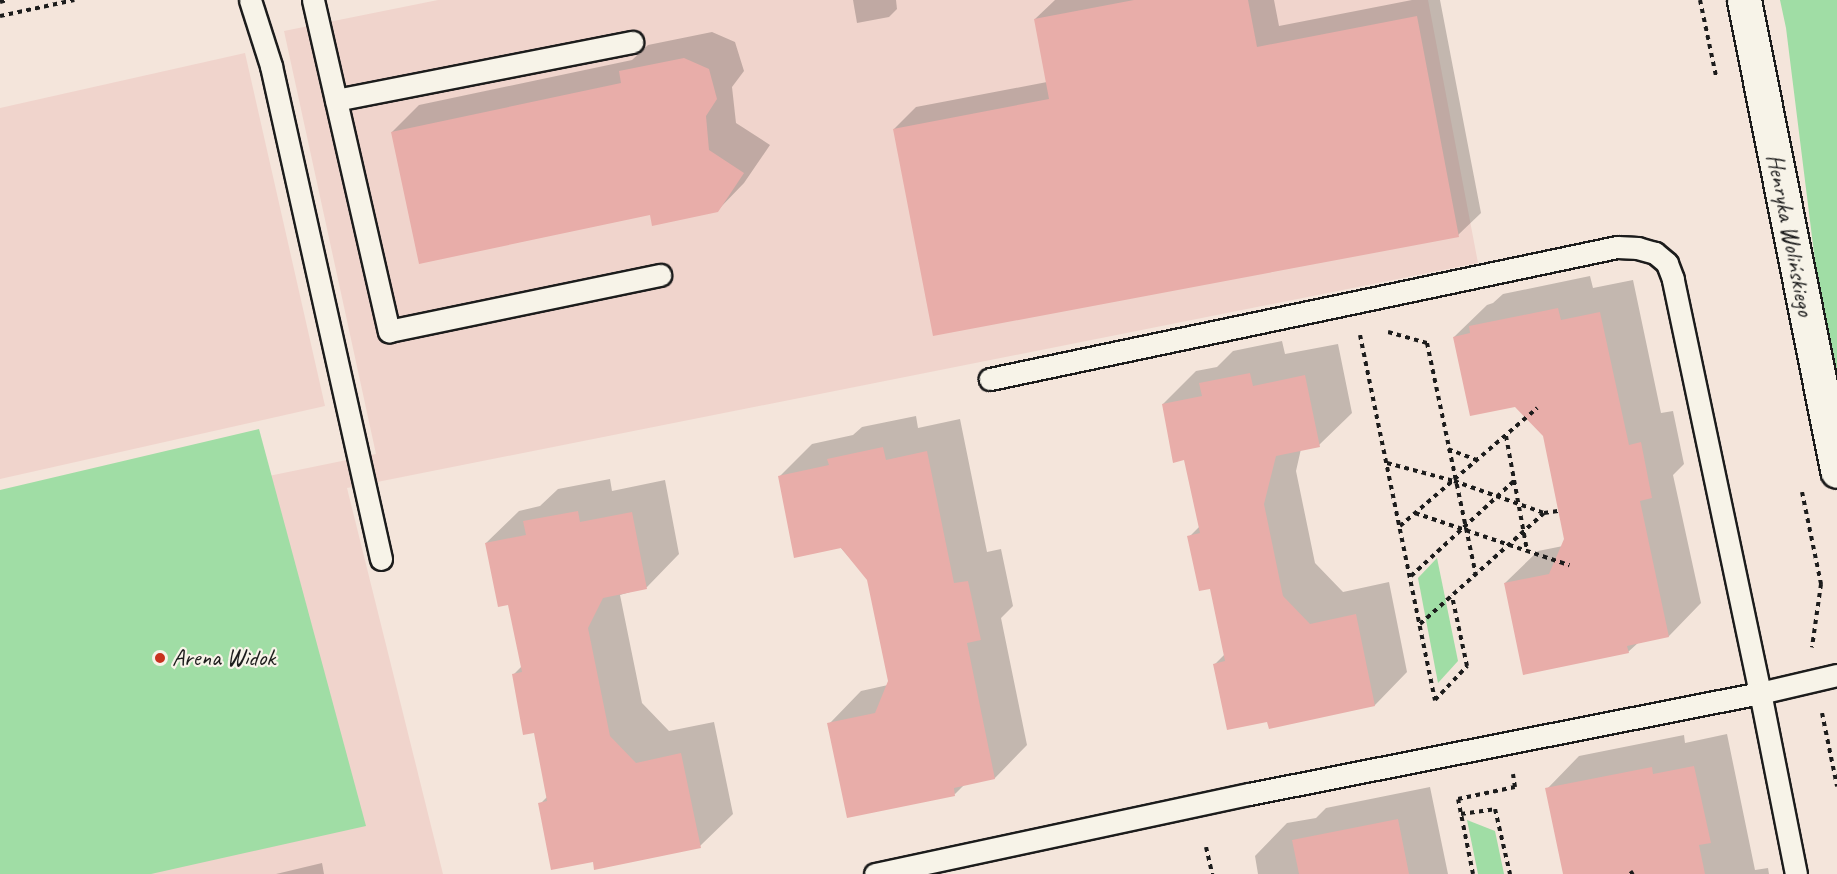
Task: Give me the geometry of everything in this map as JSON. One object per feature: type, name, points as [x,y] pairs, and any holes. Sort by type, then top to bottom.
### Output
[{"type":"street","name":"Henryka Wolińskiego","points":[[1744,0],[1837,471]]},
{"type":"lane","points":[[250,0],[271,66],[381,559]]},
{"type":"lane","points":[[313,0],[388,331],[660,275]]},
{"type":"lane","points":[[336,100],[632,42]]},
{"type":"lane","points":[[990,379],[1617,247],[1638,248],[1655,253],[1667,263],[1674,279],[1796,874]]},
{"type":"lane","points":[[875,874],[1249,794],[1760,693],[1837,675]]},
{"type":"path","points":[[0,2],[7,0]]},
{"type":"path","points":[[0,16],[74,0]]},
{"type":"path","points":[[1358,323],[1435,700],[1467,666],[1452,596]]},
{"type":"path","points":[[1378,329],[1427,343],[1454,481],[1476,575]]},
{"type":"path","points":[[1400,526],[1537,408]]},
{"type":"path","points":[[1506,435],[1527,550]]},
{"type":"path","points":[[1448,449],[1477,460]]},
{"type":"path","points":[[1387,463],[1454,481],[1544,513],[1558,511]]},
{"type":"path","points":[[1410,576],[1465,529],[1514,481]]},
{"type":"path","points":[[1415,513],[1569,565]]},
{"type":"path","points":[[1420,624],[1544,513]]},
{"type":"path","points":[[1815,680],[1837,786]]},
{"type":"path","points":[[1473,874],[1458,799],[1515,788]]},
{"type":"path","points":[[1461,814],[1495,809],[1509,874]]},
{"type":"path","points":[[1206,848],[1212,874]]},
{"type":"shaded area","points":[[438,0],[1428,0],[1478,263],[347,488],[443,874],[0,874],[0,531],[376,454],[284,31]]},
{"type":"shaded area","points":[[245,53],[325,406],[0,479],[0,108]]},
{"type":"green space","points":[[1780,0],[1837,0],[1837,373],[1816,269],[1786,28]]},
{"type":"green space","name":"Arena Widok","points":[[259,429],[366,826],[151,874],[0,874],[0,490]]},
{"type":"green space","points":[[1437,558],[1458,661],[1438,683],[1418,578]]},
{"type":"green space","points":[[1467,820],[1495,831],[1504,874],[1478,874]]},
{"type":"building","points":[[1134,0],[1248,0],[1257,47],[1417,16],[1459,237],[933,336],[893,129],[1049,99],[1034,19]]},
{"type":"building","points":[[684,58],[709,69],[717,99],[706,116],[709,150],[744,173],[718,212],[652,226],[650,215],[419,264],[391,132],[621,83],[619,71]]},
{"type":"building","points":[[1558,308],[1561,320],[1600,312],[1629,445],[1641,442],[1652,498],[1640,501],[1669,637],[1627,646],[1629,653],[1523,675],[1504,583],[1549,574],[1564,539],[1543,436],[1515,407],[1470,416],[1453,337],[1470,333],[1469,326]]},
{"type":"building","points":[[1250,373],[1253,386],[1305,375],[1320,447],[1276,456],[1264,504],[1283,596],[1310,624],[1356,614],[1375,706],[1269,729],[1267,722],[1227,730],[1213,664],[1225,661],[1210,589],[1199,591],[1187,536],[1200,533],[1184,460],[1173,463],[1162,404],[1202,396],[1199,383]]},
{"type":"building","points":[[883,447],[886,460],[927,451],[954,583],[968,581],[981,640],[967,643],[995,779],[954,788],[955,796],[847,818],[827,723],[875,713],[888,681],[867,580],[841,548],[794,558],[778,476],[829,465],[827,459]]},
{"type":"building","points":[[578,511],[580,522],[632,512],[647,589],[603,598],[588,628],[610,736],[636,763],[681,753],[701,848],[594,870],[593,862],[551,870],[538,803],[547,801],[534,733],[523,735],[512,674],[522,672],[508,605],[498,607],[485,543],[526,535],[523,521]]},
{"type":"building","points":[[1694,766],[1711,843],[1699,845],[1705,874],[1563,874],[1545,788],[1652,767],[1653,774]]},
{"type":"building","points":[[1398,819],[1409,874],[1299,874],[1292,840]]},
{"type":"place","name":"Arena Widok","points":[[160,658]]}]
